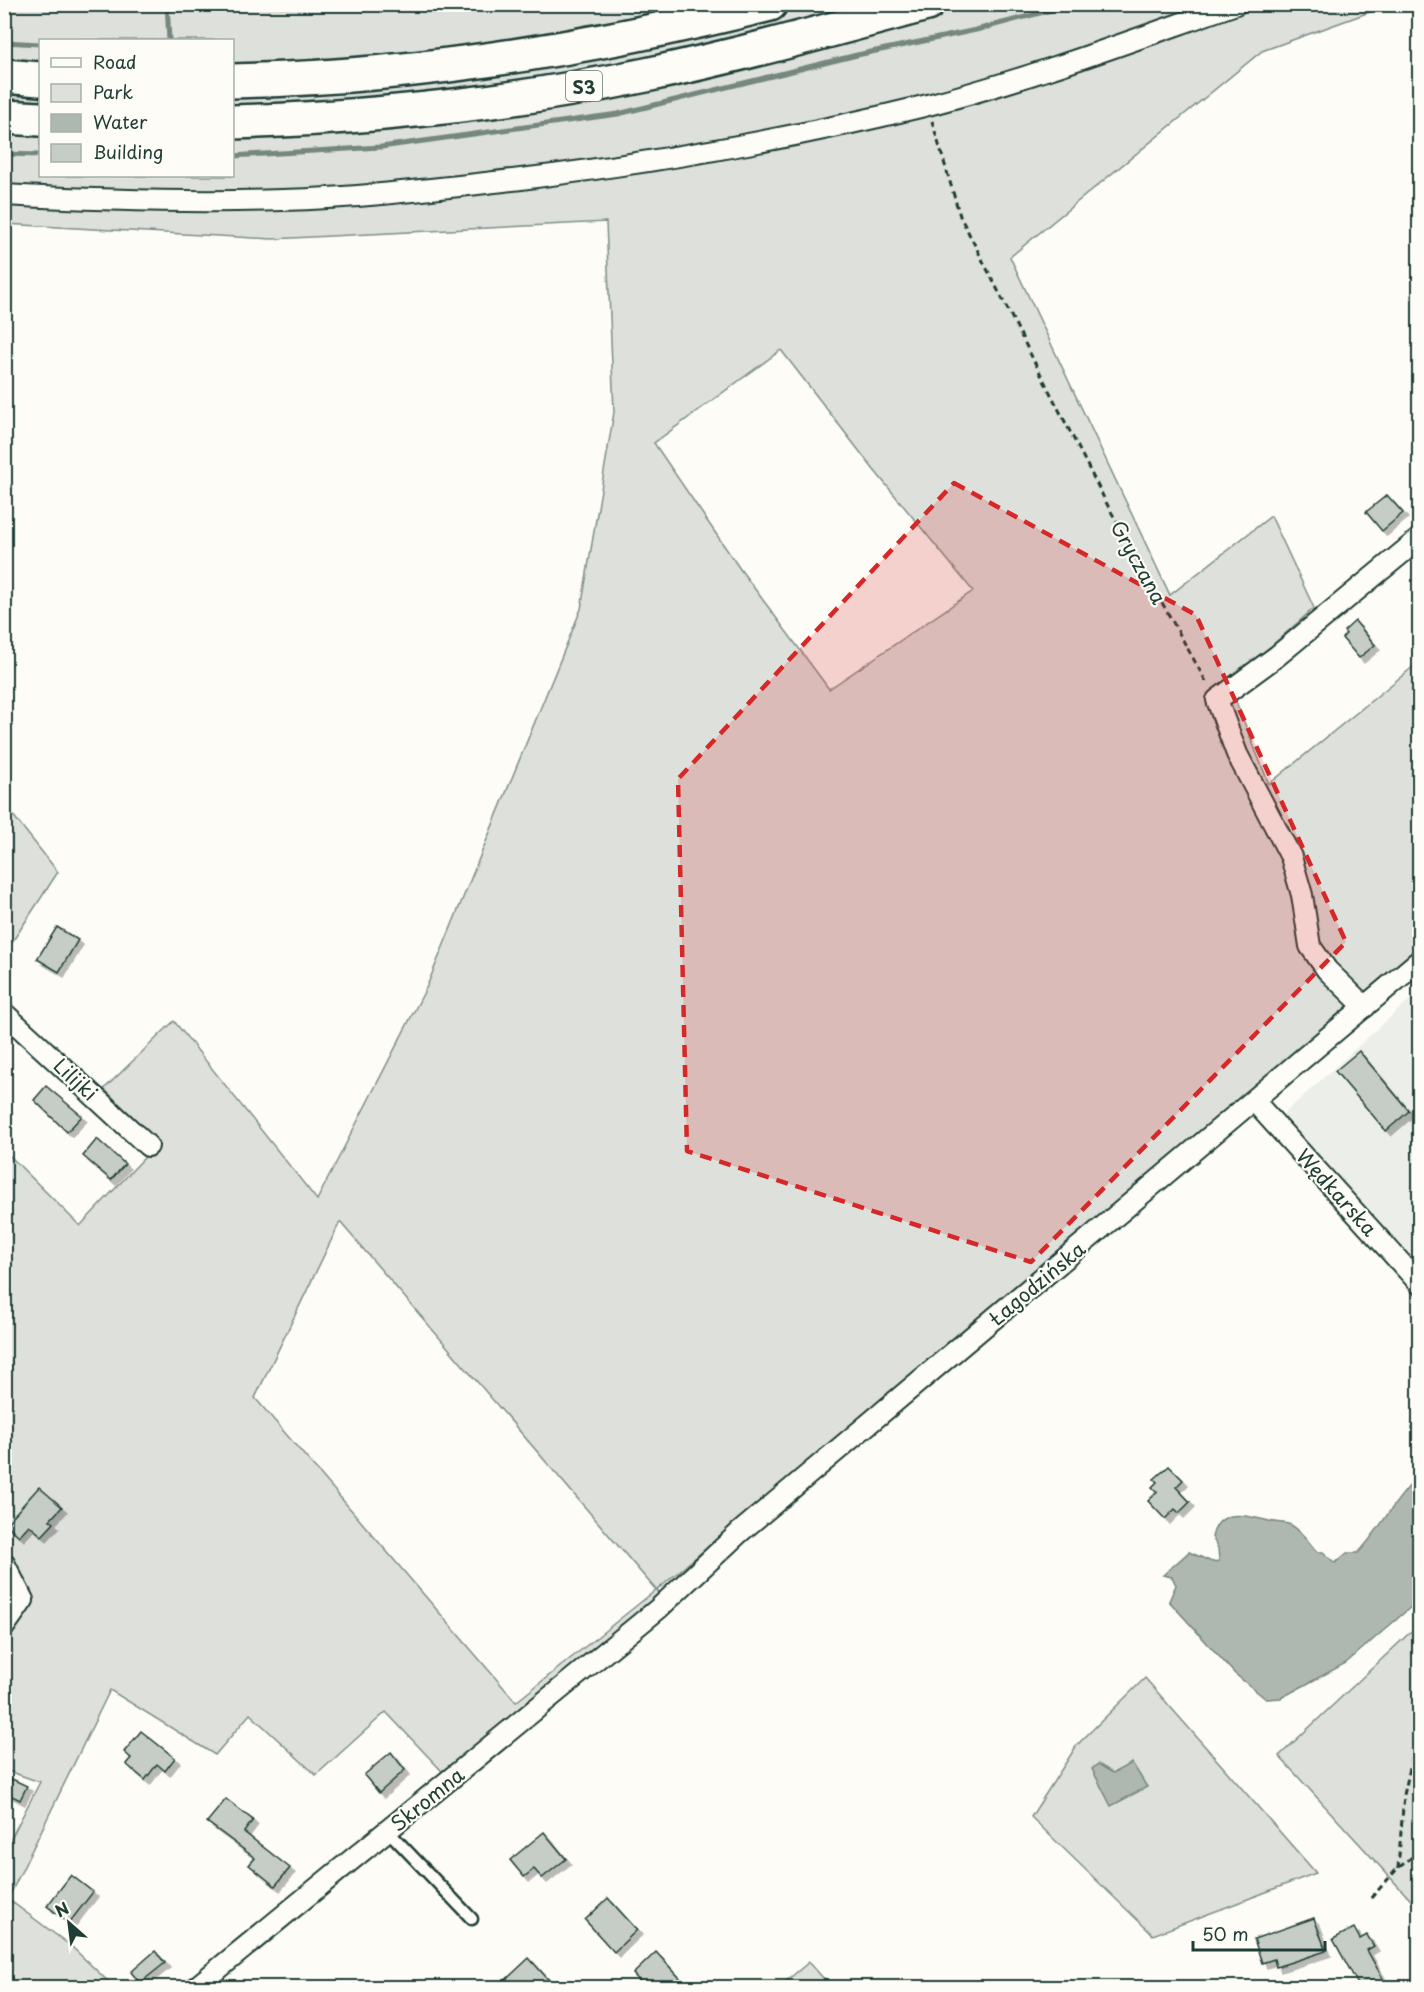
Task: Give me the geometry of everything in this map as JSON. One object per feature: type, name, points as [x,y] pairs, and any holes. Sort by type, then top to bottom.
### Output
[{"type":"highway","name":"S3","points":[[234,81],[447,65],[538,53],[770,4]]},
{"type":"highway","name":"S3","points":[[234,122],[352,116],[550,92],[733,56],[927,4]]},
{"type":"highway","points":[[4,76],[39,79]]},
{"type":"highway","points":[[4,117],[39,119]]},
{"type":"street","points":[[4,195],[160,200],[282,200],[410,192],[672,159],[800,135],[927,105],[1101,52],[1236,4]]},
{"type":"street","points":[[1365,1006],[1327,970],[1310,946],[1302,895],[1291,857],[1237,754],[1217,700],[1277,656],[1419,538]]},
{"type":"street","name":"Łagodzińska","points":[[658,1609],[740,1532],[1419,960]]},
{"type":"street","name":"Lilijki","points":[[4,1013],[148,1146]]},
{"type":"street","name":"Wędkarska","points":[[1254,1101],[1419,1284]]},
{"type":"street","points":[[4,1563],[23,1600],[4,1627]]},
{"type":"street","name":"Skromna","points":[[195,1988],[658,1609]]},
{"type":"lane","points":[[388,1831],[472,1919]]},
{"type":"path","name":"Gryczana","points":[[927,105],[960,216],[1108,506],[1217,700]]},
{"type":"path","points":[[1398,1868],[1404,1795],[1419,1723]]},
{"type":"path","points":[[1371,1898],[1398,1868],[1419,1851]]},
{"type":"highlighted area","points":[[954,483],[1196,615],[1346,942],[1031,1262],[687,1151],[678,779]]},
{"type":"shaded area","points":[[1419,991],[1419,1273],[1278,1119]]},
{"type":"green space","points":[[5,5],[1389,5],[1262,51],[1010,257],[1170,595],[1271,516],[1314,608],[1229,684],[1269,784],[1419,662],[1419,946],[657,1590],[672,1609],[457,1787],[386,1712],[316,1775],[250,1714],[215,1755],[110,1690],[8,1899],[71,1946],[114,1987],[5,1987],[4,1852],[40,1782],[5,1770],[5,1151],[80,1226],[159,1142],[104,1089],[174,1021],[317,1200],[427,986],[581,609],[614,412],[606,222],[272,239],[5,224]],"holes":[[[781,350],[874,470],[973,591],[829,689],[740,569],[654,443]],[[340,1222],[656,1590],[516,1702],[255,1398]]]},
{"type":"green space","points":[[5,805],[58,872],[5,953]]},
{"type":"green space","points":[[1419,1624],[1419,1909],[1279,1756]]},
{"type":"green space","points":[[1145,1678],[1316,1873],[1153,1935],[1031,1817],[1077,1745]]},
{"type":"green space","points":[[809,1962],[831,1987],[779,1987]]},
{"type":"water","points":[[58,5],[119,5],[106,10],[88,11],[71,10]]},
{"type":"water","points":[[1419,1476],[1419,1600],[1346,1663],[1281,1698],[1266,1699],[1235,1674],[1169,1601],[1176,1585],[1172,1577],[1163,1575],[1189,1552],[1212,1562],[1219,1561],[1218,1548],[1212,1537],[1216,1527],[1228,1517],[1252,1517],[1291,1525],[1317,1552],[1323,1552],[1335,1563],[1347,1553],[1358,1553],[1402,1494]]},
{"type":"water","points":[[1132,1763],[1147,1787],[1111,1806],[1092,1769],[1098,1764],[1113,1773]]},
{"type":"building","points":[[1387,495],[1403,513],[1382,531],[1366,512]]},
{"type":"building","points":[[1355,621],[1375,645],[1359,658],[1342,638],[1346,634],[1344,631]]},
{"type":"building","points":[[57,927],[78,940],[59,972],[37,959]]},
{"type":"building","points":[[1359,1051],[1409,1111],[1386,1131],[1335,1071]]},
{"type":"building","points":[[46,1086],[82,1116],[67,1132],[34,1100]]},
{"type":"building","points":[[97,1139],[125,1164],[111,1180],[83,1156]]},
{"type":"building","points":[[1169,1466],[1183,1480],[1176,1487],[1190,1502],[1179,1513],[1175,1509],[1165,1519],[1148,1501],[1157,1492],[1152,1487],[1157,1482],[1154,1479]]},
{"type":"building","points":[[39,1487],[62,1507],[50,1520],[54,1523],[42,1536],[29,1525],[19,1536],[6,1524]]},
{"type":"building","points":[[141,1731],[175,1758],[165,1771],[157,1764],[145,1780],[126,1764],[131,1758],[124,1752]]},
{"type":"building","points":[[391,1752],[405,1770],[379,1793],[364,1775]]},
{"type":"building","points":[[12,1779],[27,1786],[20,1800],[6,1793]]},
{"type":"building","points":[[226,1799],[253,1820],[244,1832],[290,1868],[275,1886],[249,1865],[255,1858],[207,1822]]},
{"type":"building","points":[[544,1832],[566,1859],[542,1878],[534,1869],[524,1877],[510,1860]]},
{"type":"building","points":[[71,1875],[93,1892],[69,1923],[47,1906]]},
{"type":"building","points":[[608,1898],[637,1930],[614,1952],[585,1920]]},
{"type":"building","points":[[1314,1918],[1326,1951],[1276,1967],[1274,1959],[1262,1963],[1254,1939]]},
{"type":"building","points":[[1354,1928],[1360,1939],[1367,1935],[1374,1946],[1367,1950],[1388,1988],[1360,1988],[1333,1939]]},
{"type":"building","points":[[155,1951],[165,1963],[140,1983],[131,1972]]},
{"type":"building","points":[[656,1952],[689,1988],[646,1988],[633,1974]]},
{"type":"building","points":[[529,1958],[556,1988],[497,1988]]},
{"type":"waterway","points":[[167,4],[169,39]]},
{"type":"waterway","points":[[234,156],[381,147],[618,114],[857,55],[976,30],[1074,4]]},
{"type":"waterway","points":[[4,42],[39,44]]},
{"type":"waterway","points":[[4,154],[39,155]]}]
